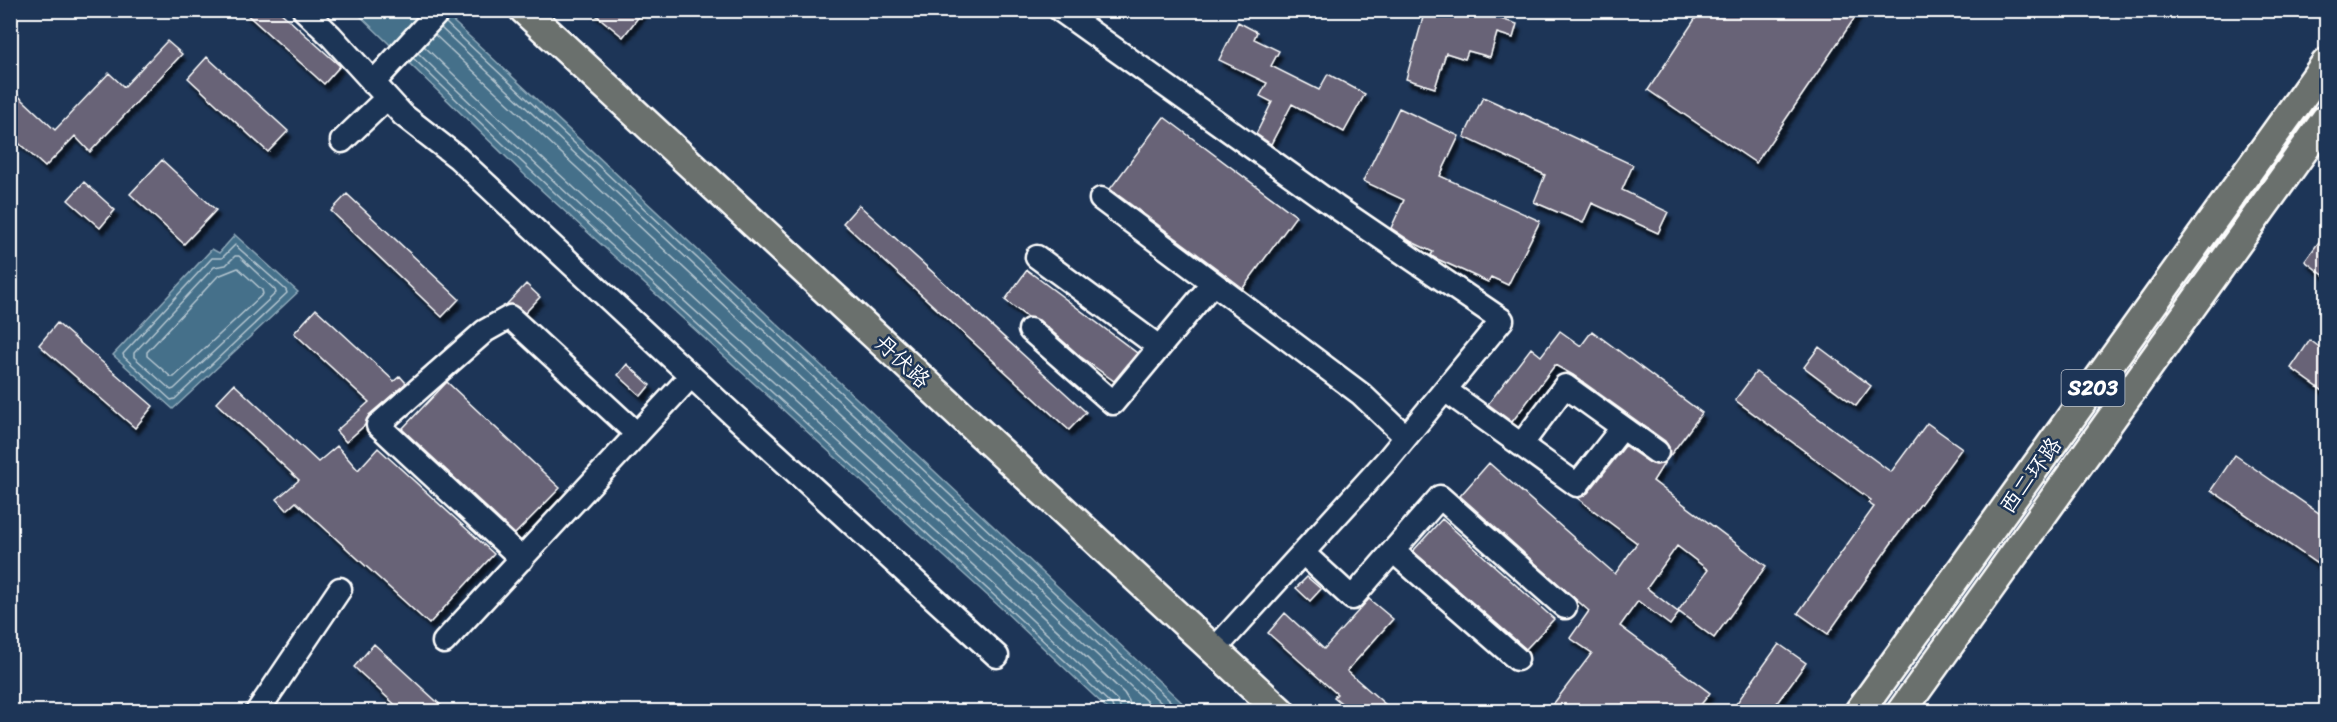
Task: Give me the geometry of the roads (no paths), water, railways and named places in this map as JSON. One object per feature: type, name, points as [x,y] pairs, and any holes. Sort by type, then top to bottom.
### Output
[{"type":"main road","name":"丹伏路","points":[[524,10],[1281,711]]},
{"type":"main road","name":"西二环路","points":[[1859,711],[2326,63]]},
{"type":"main road","name":"西二环路","points":[[1901,711],[2326,118]]},
{"type":"street","points":[[304,10],[382,84],[403,115],[457,157],[691,376],[997,656]]},
{"type":"street","points":[[342,141],[382,84],[440,10]]},
{"type":"street","points":[[1060,10],[1336,207],[1502,320],[1406,437],[1214,650]]},
{"type":"street","points":[[1101,199],[1361,394],[1406,437]]},
{"type":"street","points":[[1037,257],[1159,347]]},
{"type":"street","points":[[1030,330],[1113,403],[1213,283]]},
{"type":"street","points":[[522,559],[378,425],[485,331],[510,317],[638,434]]},
{"type":"street","points":[[444,642],[691,376]]},
{"type":"street","points":[[1521,445],[1565,386],[1657,452]]},
{"type":"street","points":[[1445,390],[1577,486],[1622,428]]},
{"type":"street","points":[[1303,553],[1352,598],[1440,496],[1565,607]]},
{"type":"street","points":[[1393,551],[1517,659]]},
{"type":"street","points":[[257,711],[340,589]]},
{"type":"water","points":[[355,11],[442,11],[1191,711],[1110,711],[1000,607],[527,177]]},
{"type":"water","points":[[235,235],[298,292],[173,409],[113,355],[212,249],[219,253]]}]
